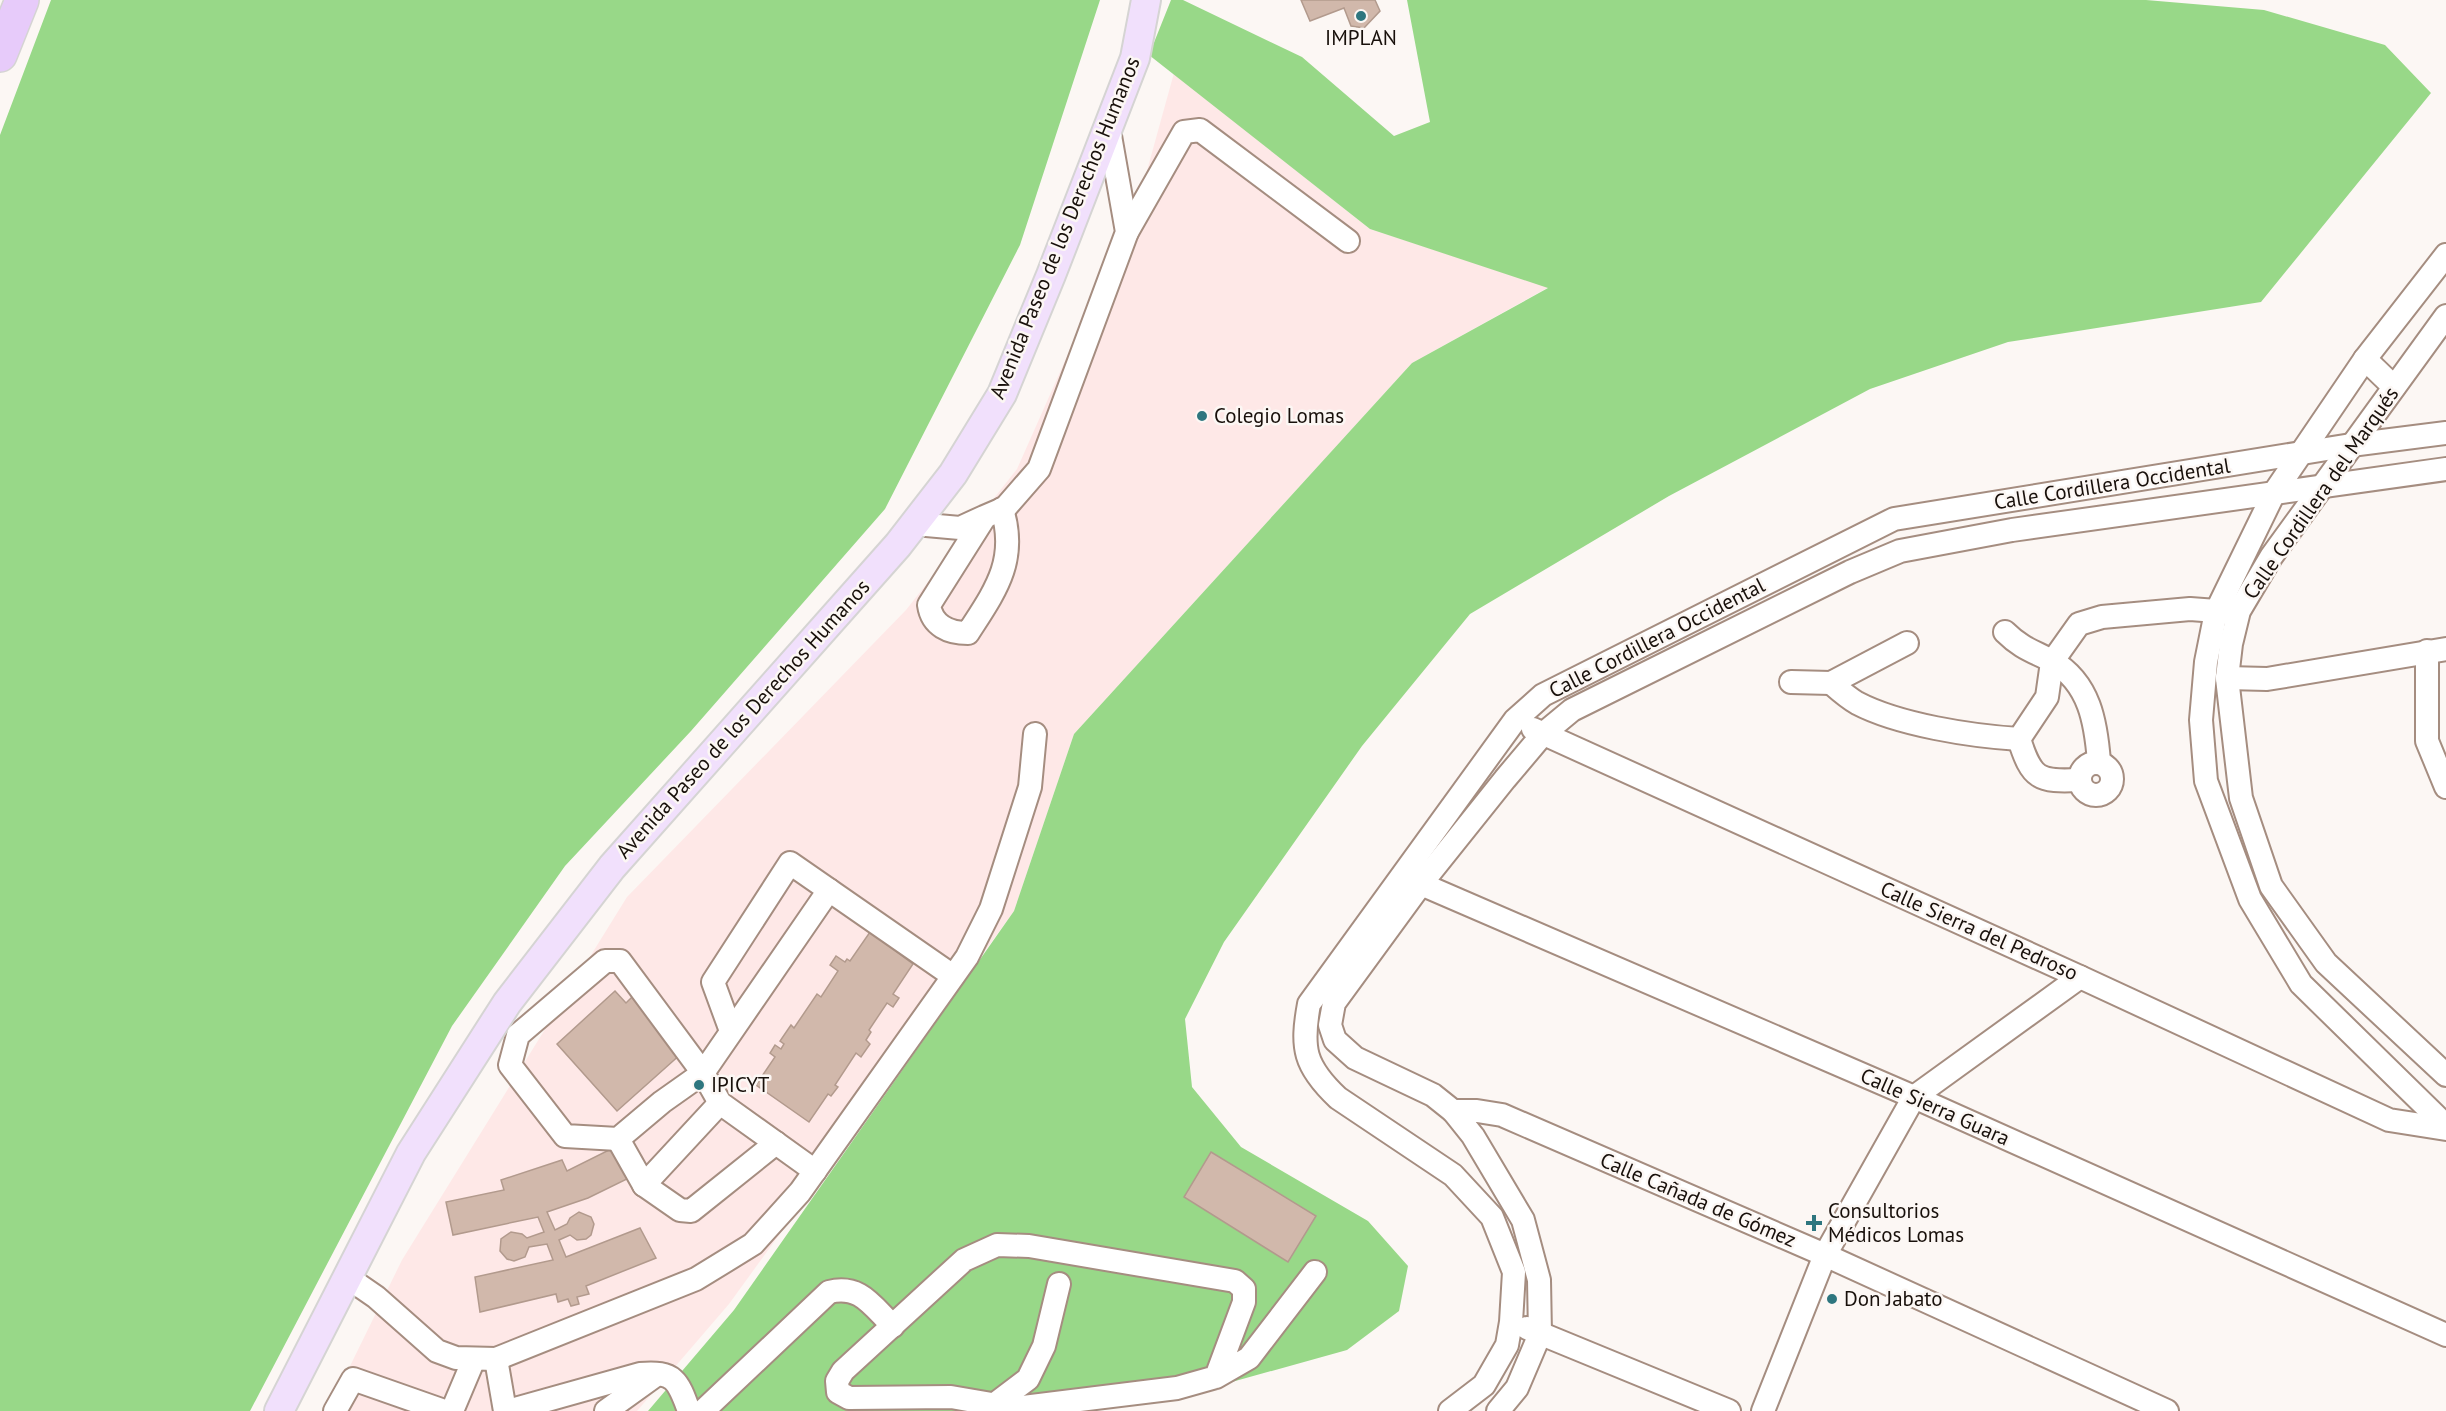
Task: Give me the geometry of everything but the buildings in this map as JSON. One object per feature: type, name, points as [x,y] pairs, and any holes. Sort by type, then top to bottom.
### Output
[{"type":"highway","points":[[0,55],[22,0]]},
{"type":"main road","name":"Avenida Paseo de los Derechos Humanos","points":[[279,1411],[411,1154],[507,1003],[612,867],[915,524],[953,474],[1002,394],[1109,130],[1135,58],[1148,2]]},
{"type":"street","points":[[1109,130],[1127,232]]},
{"type":"street","points":[[993,513],[1009,531],[1008,553],[1003,573],[968,633],[953,633],[934,620],[929,606],[993,513],[1039,470],[1127,232],[1184,132],[1200,130],[1348,241]]},
{"type":"street","name":"Calle Cordillera del Marqués","points":[[2446,255],[2365,359],[2274,493],[2216,612],[2206,662],[2201,720],[2206,781],[2250,899],[2301,984],[2446,1128]]},
{"type":"street","name":"Calle Cordillera del Marqués","points":[[2446,316],[2271,557],[2239,611],[2231,644],[2227,678],[2241,798],[2271,886],[2326,963],[2446,1075]]},
{"type":"street","points":[[2365,359],[2394,387]]},
{"type":"street","name":"Calle Cordillera Occidental","points":[[1450,1411],[1484,1385],[1507,1345],[1514,1272],[1492,1217],[1453,1175],[1338,1098],[1321,1082],[1310,1066],[1304,1048],[1304,1030],[1309,1004],[1515,720],[1543,695],[1894,519],[2299,454],[2446,434]]},
{"type":"street","name":"Calle Cordillera Occidental","points":[[1498,1411],[1517,1388],[1540,1334],[1539,1280],[1523,1220],[1473,1136],[1454,1111],[1433,1095],[1355,1058],[1335,1041],[1330,1025],[1335,1003],[1421,885],[1543,734],[1572,710],[1851,572],[1900,551],[2012,530],[2446,469]]},
{"type":"street","points":[[915,524],[960,528],[993,513]]},
{"type":"street","points":[[1894,519],[1900,551]]},
{"type":"street","points":[[2019,739],[2047,697],[2052,662],[2079,624],[2102,617],[2190,609],[2216,612],[2239,611]]},
{"type":"street","points":[[2005,632],[2021,647],[2052,662],[2070,675],[2089,703],[2097,726],[2099,762],[2107,766],[2113,776],[2108,791],[2098,795],[2088,793],[2080,780],[2050,781],[2037,777],[2028,766],[2019,739]]},
{"type":"street","points":[[1791,682],[1831,683],[1907,643]]},
{"type":"street","points":[[2227,678],[2267,679],[2436,650],[2427,741],[2446,787]]},
{"type":"street","points":[[1831,683],[1856,703],[1896,718],[1989,737],[2019,739]]},
{"type":"street","name":"Calle Sierra del Pedroso","points":[[1515,720],[2080,976],[2389,1120],[2446,1128]]},
{"type":"street","points":[[347,1277],[376,1297],[437,1351],[456,1358],[485,1359],[696,1279],[753,1244],[815,1172],[967,957],[991,909],[1030,787],[1035,734]]},
{"type":"street","points":[[731,1031],[713,982],[790,863],[953,976]]},
{"type":"street","name":"Calle Sierra Guara","points":[[1421,885],[1914,1097],[2446,1335]]},
{"type":"street","points":[[815,1172],[720,1103],[703,1073],[620,961],[605,961],[518,1035],[510,1065],[565,1136],[618,1139],[662,1102],[703,1073],[829,890]]},
{"type":"street","points":[[1763,1411],[1825,1255],[1914,1097],[2080,976]]},
{"type":"street","points":[[644,1185],[720,1103]]},
{"type":"street","name":"Calle Cañada de Gómez","points":[[1454,1111],[1477,1111],[1502,1115],[1825,1255],[2167,1411]]},
{"type":"street","points":[[618,1139],[644,1185],[680,1210],[691,1211],[776,1143]]},
{"type":"street","points":[[1216,1377],[1244,1302],[1245,1289],[1235,1281],[1029,1246],[997,1245],[964,1260],[843,1371],[837,1381],[838,1392],[849,1398],[951,1397],[990,1408],[1015,1408],[1177,1388],[1216,1377],[1249,1358],[1315,1272]]},
{"type":"street","points":[[990,1408],[1028,1379],[1044,1346],[1059,1284]]},
{"type":"street","points":[[703,1411],[829,1292],[843,1288],[858,1292],[893,1326]]},
{"type":"street","points":[[1511,1322],[1729,1411]]},
{"type":"street","points":[[452,1411],[485,1359]]},
{"type":"street","points":[[485,1359],[506,1411],[640,1374],[661,1372],[673,1377],[682,1389],[689,1411]]},
{"type":"street","points":[[606,1411],[661,1372]]},
{"type":"street","points":[[335,1411],[353,1378],[444,1411]]},
{"type":"shaded area","name":"IPICYT","points":[[1174,73],[1370,229],[1549,287],[1412,363],[1074,734],[1014,911],[729,1304],[637,1411],[328,1411],[402,1260],[627,897],[906,610],[1017,469],[1143,185]]},
{"type":"green space","points":[[51,0],[1100,0],[1020,245],[885,509],[691,731],[565,866],[452,1026],[250,1411],[0,1411],[0,135]]},
{"type":"green space","points":[[1171,0],[1183,0],[1302,57],[1394,136],[1430,122],[1407,0],[2146,0],[2264,10],[2385,45],[2431,93],[2261,302],[2008,342],[1870,389],[1669,496],[1470,614],[1362,746],[1224,942],[1185,1019],[1192,1087],[1241,1147],[1368,1221],[1408,1266],[1399,1311],[1347,1350],[1203,1390],[1080,1411],[648,1411],[734,1310],[1014,911],[1074,734],[1412,363],[1548,288],[1370,229],[1149,55]]},
{"type":"place","name":"IMPLAN","points":[[1361,16]]},
{"type":"place","name":"Colegio Lomas","points":[[1202,416]]},
{"type":"place","name":"IPICYT","points":[[699,1085]]},
{"type":"place","name":"Consultorios Médicos Lomas","points":[[1814,1223]]},
{"type":"place","name":"Don Jabato","points":[[1832,1299]]}]
